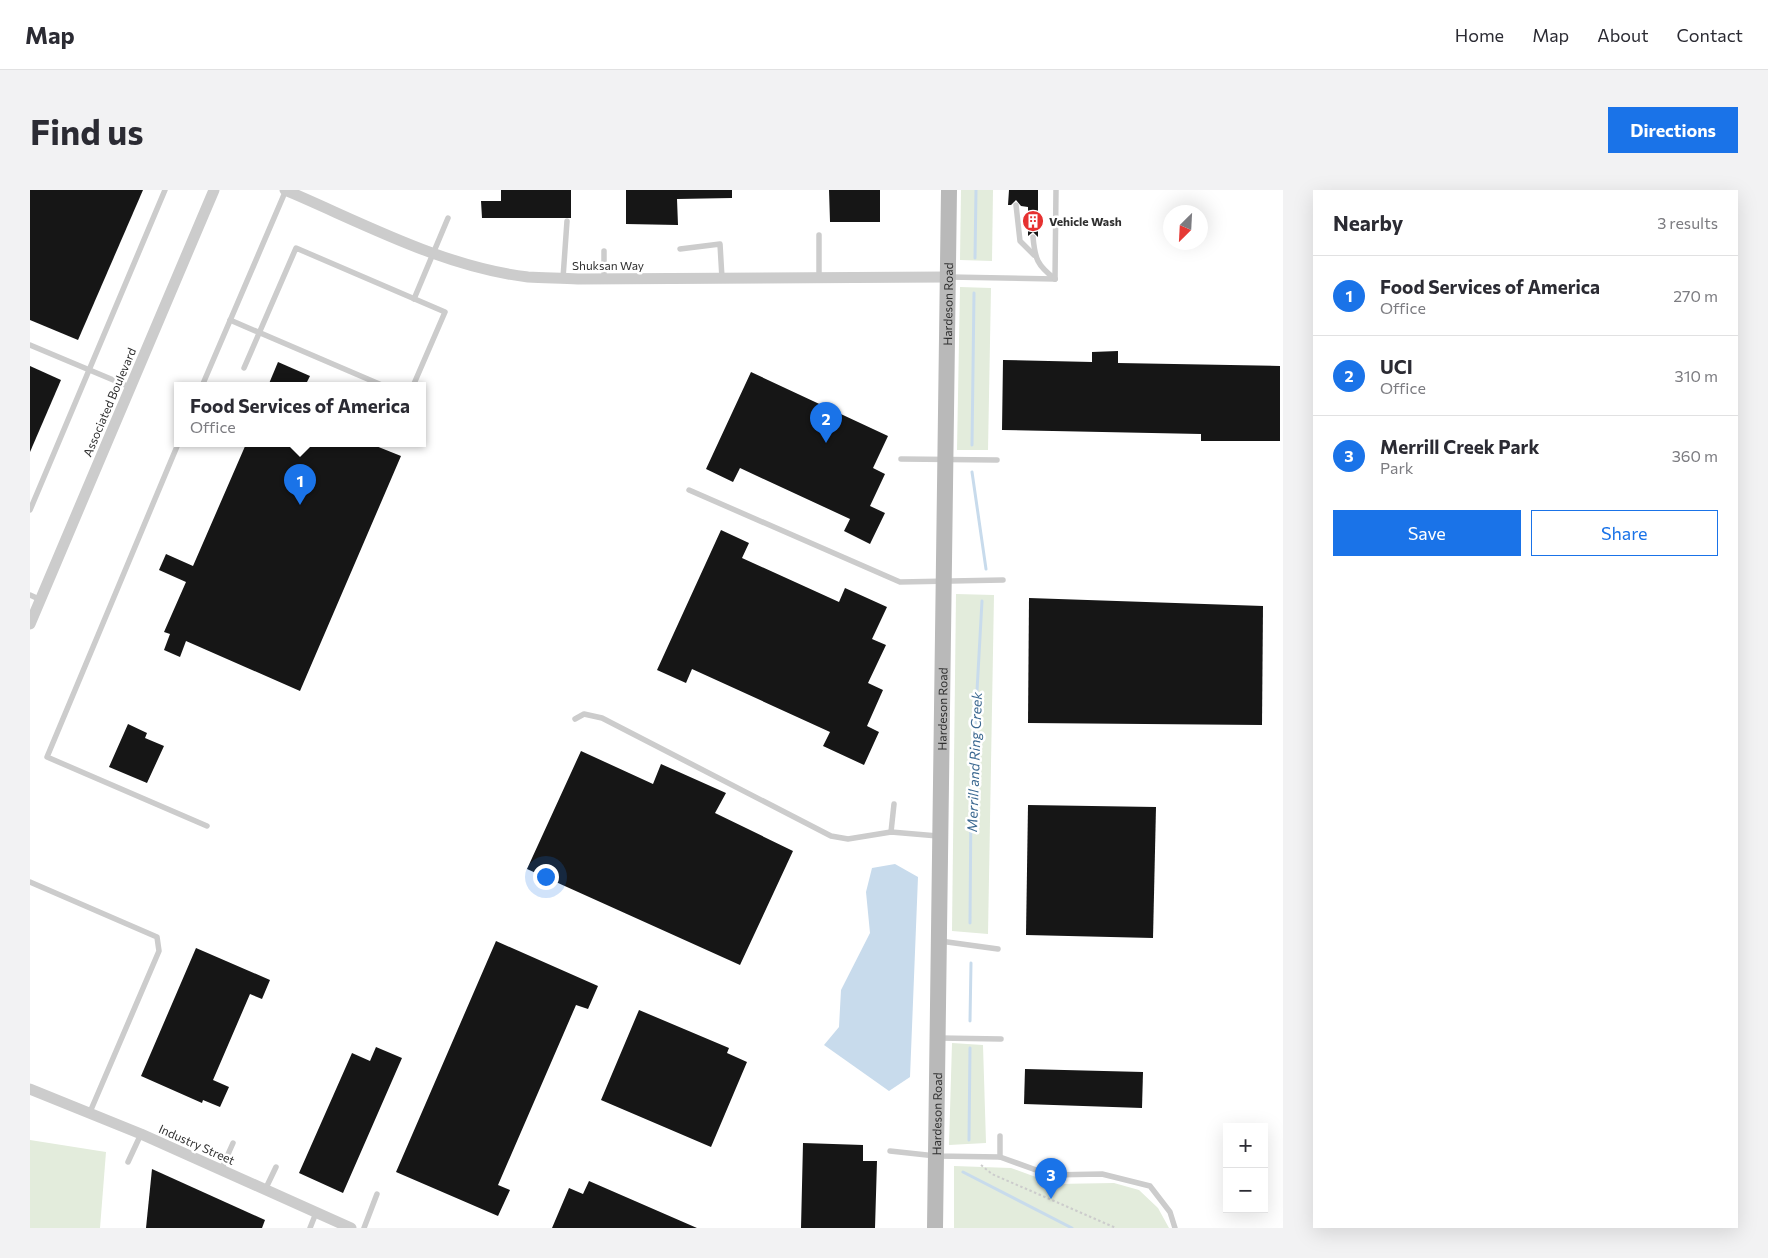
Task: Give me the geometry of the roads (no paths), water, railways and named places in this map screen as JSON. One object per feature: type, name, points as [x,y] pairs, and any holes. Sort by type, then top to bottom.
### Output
[{"type":"street","name":"Associated Boulevard","points":[[30,624],[35,598],[130,387],[214,190]]},
{"type":"street","name":"Shuksan Way","points":[[286,190],[434,253],[493,270],[528,276],[604,279],[947,277]]},
{"type":"street","name":"Hardeson Road","points":[[935,1228],[949,190]]},
{"type":"street","name":"Industry Street","points":[[30,1089],[142,1134],[351,1228]]},
{"type":"lane","points":[[30,510],[165,190]]},
{"type":"lane","points":[[204,382],[286,190]]},
{"type":"lane","points":[[1055,279],[1056,190]]},
{"type":"lane","points":[[1016,205],[1020,241],[1034,256],[1042,269],[1055,279]]},
{"type":"lane","points":[[414,299],[448,218]]},
{"type":"lane","points":[[563,278],[567,222]]},
{"type":"lane","points":[[819,235],[819,278]]},
{"type":"lane","points":[[1033,237],[1034,256]]},
{"type":"lane","points":[[680,249],[720,244],[722,278]]},
{"type":"lane","points":[[244,368],[296,248],[445,312],[415,382]]},
{"type":"lane","points":[[604,251],[604,279]]},
{"type":"lane","points":[[947,277],[1055,279]]},
{"type":"lane","points":[[230,320],[375,382]]},
{"type":"lane","points":[[30,345],[130,387]]},
{"type":"lane","points":[[177,447],[47,756],[207,826]]},
{"type":"lane","points":[[901,459],[997,460]]},
{"type":"lane","points":[[689,490],[900,582],[1003,580]]},
{"type":"lane","points":[[575,719],[584,714],[602,718],[831,836],[848,839],[891,832],[940,836]]},
{"type":"lane","points":[[891,832],[894,804]]},
{"type":"lane","points":[[30,882],[158,937],[158,951],[90,1112]]},
{"type":"lane","points":[[938,941],[998,949]]},
{"type":"lane","points":[[937,1038],[1001,1039]]},
{"type":"lane","points":[[128,1162],[142,1134]]},
{"type":"lane","points":[[1000,1136],[1000,1157]]},
{"type":"lane","points":[[222,1170],[233,1143]]},
{"type":"lane","points":[[890,1151],[936,1156],[1000,1157],[1050,1175],[1102,1174],[1150,1186],[1170,1212],[1175,1228]]},
{"type":"lane","points":[[265,1190],[276,1167]]},
{"type":"lane","points":[[364,1228],[376,1194]]},
{"type":"lane","points":[[310,1228],[316,1213]]},
{"type":"water","points":[[895,864],[918,877],[910,1077],[889,1091],[824,1045],[839,1027],[841,990],[870,933],[866,892],[872,868]]},
{"type":"waterway","name":"Merrill and Ring Creek","points":[[975,258],[976,190]]},
{"type":"waterway","name":"Merrill and Ring Creek","points":[[972,445],[974,293]]},
{"type":"waterway","name":"Merrill and Ring Creek","points":[[972,472],[986,569]]},
{"type":"waterway","name":"Merrill and Ring Creek","points":[[970,923],[971,799],[982,601]]},
{"type":"waterway","name":"Merrill and Ring Creek","points":[[970,1021],[971,963]]},
{"type":"waterway","name":"Merrill and Ring Creek","points":[[969,1140],[970,1048]]},
{"type":"waterway","name":"Merrill and Ring Creek","points":[[963,1172],[1072,1228]]},
{"type":"place","name":"Vehicle Wash","points":[[1033,221]]},
{"type":"place","name":"UCI","points":[[826,443]]},
{"type":"place","name":"Food Services of America","points":[[300,505]]},
{"type":"place","name":"Merrill Creek Park","points":[[1051,1199]]}]
